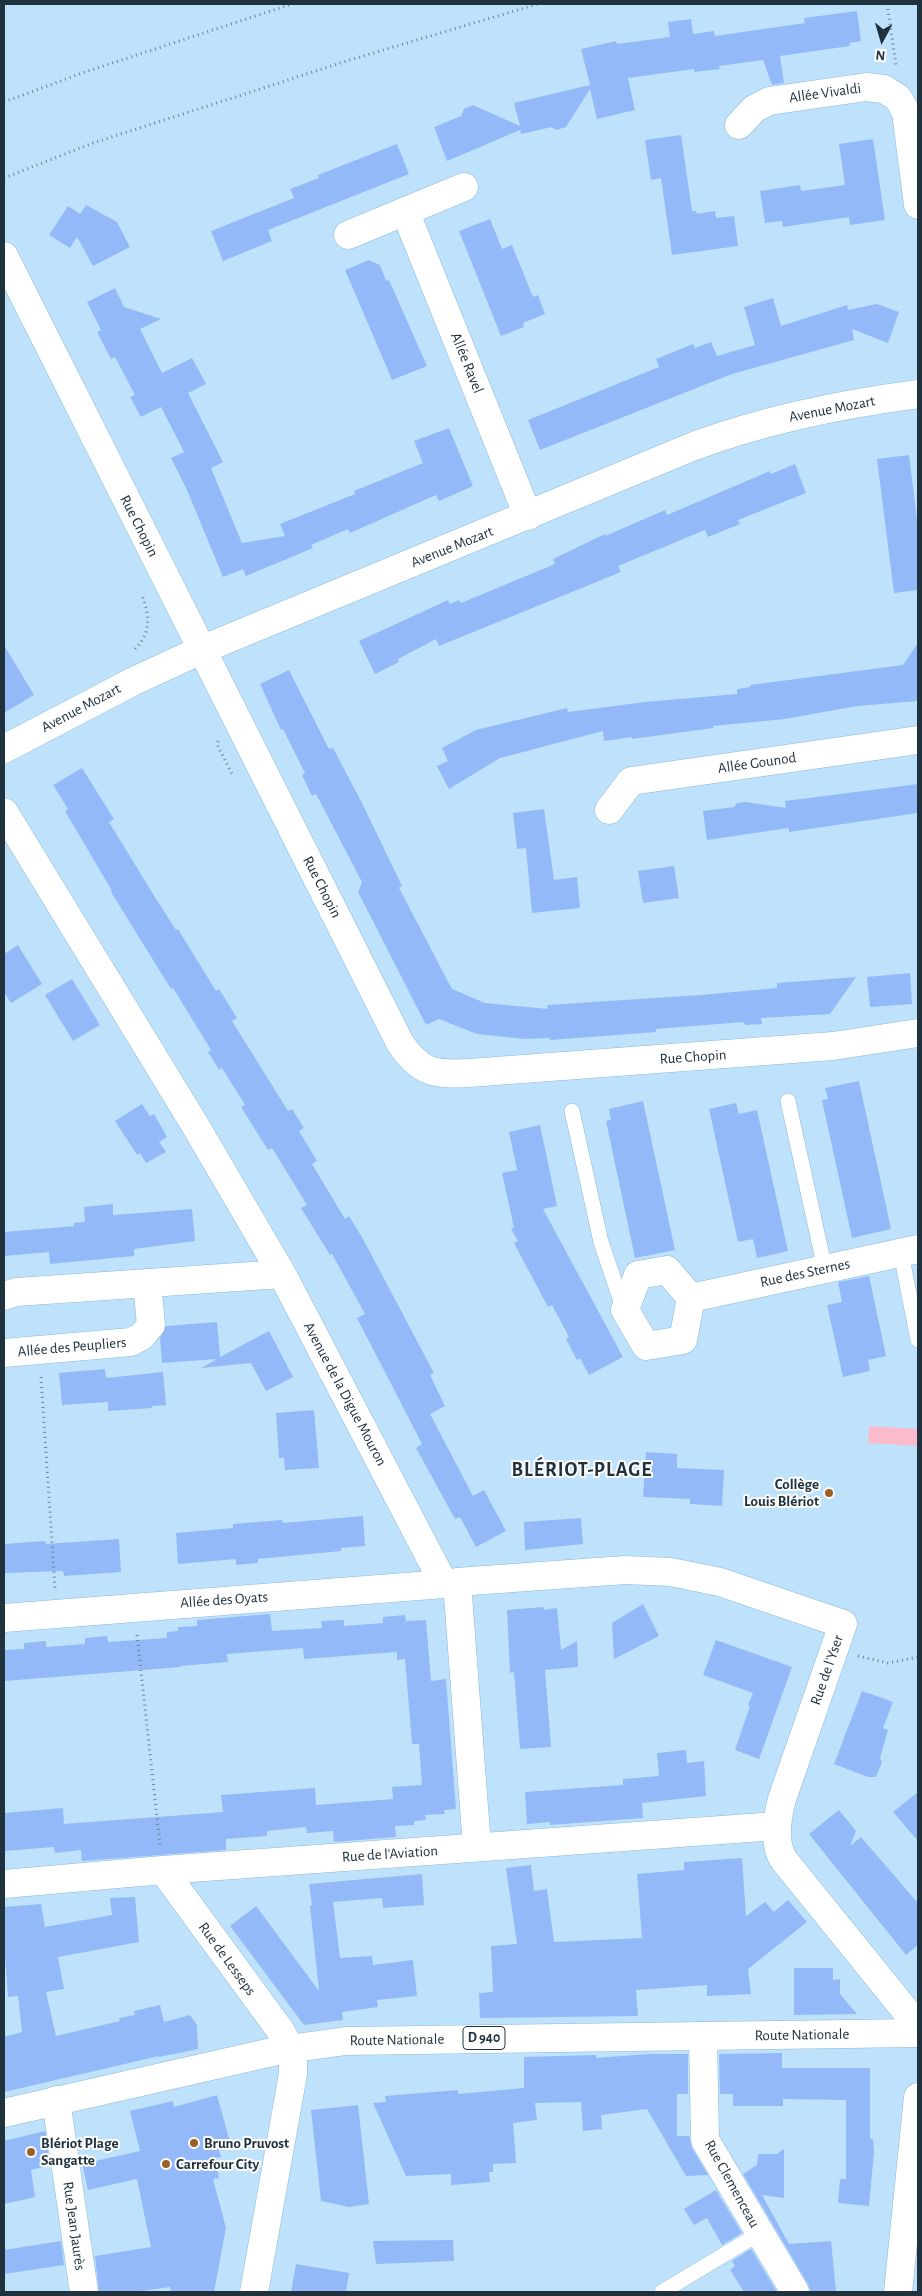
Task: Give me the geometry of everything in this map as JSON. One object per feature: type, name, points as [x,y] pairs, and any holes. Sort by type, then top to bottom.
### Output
[{"type":"street","name":"Allée Vivaldi","points":[[739,125],[754,109],[769,101],[866,87],[876,87],[892,93],[902,105]]},
{"type":"street","points":[[902,105],[908,122],[918,205]]},
{"type":"street","points":[[348,235],[464,187]]},
{"type":"street","name":"Allée Ravel","points":[[405,211],[528,516]]},
{"type":"street","name":"Rue Chopin","points":[[4,256],[400,1043],[416,1064],[426,1070],[452,1074],[470,1073],[833,1046],[918,1033]]},
{"type":"street","name":"Avenue Mozart","points":[[4,749],[134,681],[201,650],[728,434],[812,412],[918,394]]},
{"type":"street","name":"Allée Gounod","points":[[609,810],[631,781],[918,740]]},
{"type":"street","name":"Avenue de la Digue Mouron","points":[[5,818],[195,1125],[282,1274],[450,1583],[477,1847]]},
{"type":"street","name":"Rue des Sternes","points":[[691,1298],[909,1251]]},
{"type":"street","points":[[667,1270],[691,1298],[683,1340],[646,1346],[625,1310],[638,1275],[667,1270]]},
{"type":"street","points":[[4,1296],[16,1292],[282,1274]]},
{"type":"street","name":"Allée des Peupliers","points":[[4,1353],[131,1342],[142,1336],[151,1325],[147,1283]]},
{"type":"street","name":"Rue de l'Yser","points":[[450,1583],[626,1570],[688,1574],[720,1582],[843,1624],[782,1799],[777,1845],[783,1860],[918,2026]]},
{"type":"street","name":"Allée des Oyats","points":[[4,1618],[450,1583]]},
{"type":"street","name":"Rue de l'Aviation","points":[[4,1884],[162,1870],[778,1826]]},
{"type":"street","name":"Rue de Lesseps","points":[[162,1870],[291,2048]]},
{"type":"street","name":"Route Nationale","points":[[4,2113],[291,2048],[325,2043],[366,2040],[918,2033]]},
{"type":"street","name":"Rue Clemenceau","points":[[703,2036],[705,2140],[795,2292]]},
{"type":"street","points":[[254,2292],[293,2074],[291,2048]]},
{"type":"street","points":[[898,2292],[918,2097]]},
{"type":"street","name":"Rue Jean Jaurès","points":[[56,2100],[84,2292]]},
{"type":"lane","points":[[788,1101],[825,1269]]},
{"type":"lane","points":[[572,1111],[601,1242],[625,1310]]},
{"type":"lane","points":[[909,1251],[918,1340]]},
{"type":"lane","points":[[662,2292],[760,2233]]},
{"type":"path","points":[[4,102],[85,72],[292,4]]},
{"type":"path","points":[[4,178],[94,143],[354,59],[538,4]]},
{"type":"path","points":[[887,4],[902,105]]},
{"type":"path","points":[[128,653],[136,648],[144,636],[149,621],[147,607],[140,590]]},
{"type":"path","points":[[234,778],[217,744],[219,732],[236,718]]},
{"type":"path","points":[[40,1351],[56,1613]]},
{"type":"path","points":[[134,1607],[162,1870]]},
{"type":"path","points":[[833,1650],[888,1664],[918,1657]]},
{"type":"shaded area","points":[[869,1426],[918,1429],[918,1446],[868,1443]]},
{"type":"building","points":[[857,11],[861,41],[849,43],[850,46],[780,56],[784,83],[772,85],[763,60],[719,66],[720,69],[694,72],[694,69],[628,78],[635,110],[597,119],[590,89],[566,127],[556,130],[552,127],[521,134],[520,130],[447,161],[434,127],[461,116],[464,109],[473,105],[520,126],[514,103],[590,85],[581,49],[616,41],[617,44],[670,37],[668,22],[691,19],[693,34],[714,31],[715,36],[805,23],[804,18]]},
{"type":"building","points":[[681,135],[692,211],[696,211],[697,214],[715,211],[716,218],[734,216],[738,246],[672,255],[661,178],[651,180],[645,140]]},
{"type":"building","points":[[873,139],[885,220],[850,225],[849,217],[783,227],[782,221],[765,223],[760,191],[800,185],[801,191],[845,185],[839,144]]},
{"type":"building","points":[[397,144],[409,174],[268,230],[272,241],[223,261],[211,231],[294,198],[290,189],[319,178],[318,175]]},
{"type":"building","points":[[86,205],[117,222],[130,247],[93,266],[77,237],[70,248],[49,235],[68,206],[80,214]]},
{"type":"building","points":[[490,219],[502,249],[512,245],[533,297],[538,295],[545,314],[523,323],[524,327],[501,336],[459,231]]},
{"type":"building","points":[[369,260],[380,265],[386,281],[389,280],[427,366],[392,380],[345,270]]},
{"type":"building","points":[[115,288],[124,307],[161,319],[140,329],[162,373],[192,358],[206,384],[188,393],[223,462],[211,468],[242,543],[285,536],[280,524],[355,494],[354,491],[423,463],[414,441],[449,428],[473,486],[439,501],[436,495],[350,533],[348,529],[311,545],[313,548],[246,576],[243,569],[223,577],[187,490],[171,458],[184,452],[161,407],[141,417],[130,397],[135,395],[115,357],[111,359],[97,332],[101,330],[87,302]]},
{"type":"building","points":[[773,298],[781,326],[847,305],[848,310],[877,304],[899,312],[888,343],[852,329],[854,340],[732,374],[540,450],[528,420],[659,367],[656,359],[693,344],[695,348],[711,342],[717,356],[755,345],[744,307]]},
{"type":"building","points":[[909,455],[918,527],[918,590],[894,593],[877,459]]},
{"type":"building","points":[[795,464],[806,493],[738,520],[740,524],[708,537],[705,530],[618,566],[621,572],[439,646],[436,639],[398,659],[399,662],[375,674],[359,641],[448,600],[450,604],[459,600],[461,603],[555,564],[553,559],[605,534],[605,536],[665,510],[667,515],[770,471],[771,474]]},
{"type":"building","points":[[918,643],[918,701],[857,706],[785,719],[713,726],[713,728],[632,739],[632,737],[604,741],[603,731],[500,758],[449,789],[437,766],[448,761],[442,748],[476,730],[567,708],[568,712],[645,702],[737,694],[737,689],[750,687],[750,685],[903,665]]},
{"type":"building","points":[[4,645],[34,695],[4,713]]},
{"type":"building","points":[[289,670],[329,749],[333,748],[362,803],[402,886],[399,888],[452,989],[485,1003],[548,1009],[547,1005],[701,995],[777,988],[777,983],[856,977],[830,1014],[761,1018],[762,1024],[746,1025],[743,1022],[656,1029],[656,1032],[550,1040],[550,1038],[525,1039],[477,1034],[439,1019],[426,1025],[358,892],[362,882],[316,794],[312,796],[302,775],[305,773],[283,729],[281,730],[260,684]]},
{"type":"building","points":[[82,768],[114,819],[109,822],[153,894],[176,930],[178,929],[216,991],[219,989],[237,1018],[232,1021],[288,1111],[292,1109],[304,1128],[299,1131],[317,1161],[312,1164],[345,1219],[349,1216],[363,1239],[434,1373],[430,1375],[445,1406],[430,1414],[473,1496],[484,1490],[506,1531],[476,1547],[460,1517],[455,1519],[416,1448],[422,1444],[357,1318],[365,1314],[332,1254],[330,1255],[301,1208],[307,1205],[272,1148],[268,1150],[241,1107],[245,1105],[222,1068],[219,1070],[208,1052],[211,1050],[111,892],[65,811],[68,809],[53,785]]},
{"type":"building","points":[[918,784],[918,813],[789,832],[789,828],[707,840],[703,811],[734,807],[737,803],[746,802],[786,808],[785,801]]},
{"type":"building","points":[[544,809],[554,880],[577,877],[580,908],[532,913],[526,848],[517,849],[513,813]]},
{"type":"building","points":[[674,866],[679,898],[643,903],[638,871]]},
{"type":"building","points":[[18,945],[42,984],[11,1003],[4,992],[4,954]]},
{"type":"building","points":[[910,973],[912,1004],[870,1007],[867,977]]},
{"type":"building","points":[[72,979],[100,1025],[73,1041],[45,995]]},
{"type":"building","points":[[859,1081],[891,1229],[852,1238],[822,1100],[828,1099],[825,1088]]},
{"type":"building","points":[[643,1101],[675,1250],[635,1258],[606,1121],[611,1120],[609,1109]]},
{"type":"building","points":[[736,1103],[739,1114],[757,1110],[788,1251],[757,1258],[753,1239],[738,1242],[709,1109]]},
{"type":"building","points":[[142,1104],[150,1116],[154,1114],[167,1137],[159,1142],[166,1152],[146,1163],[140,1153],[137,1155],[115,1121]]},
{"type":"building","points":[[540,1125],[557,1206],[543,1209],[623,1357],[589,1375],[580,1358],[577,1360],[566,1339],[569,1337],[552,1305],[548,1307],[514,1243],[518,1241],[511,1229],[514,1228],[502,1173],[517,1170],[509,1132]]},
{"type":"building","points":[[113,1204],[113,1215],[192,1209],[195,1241],[134,1249],[134,1256],[50,1264],[49,1252],[4,1256],[4,1232],[74,1226],[74,1223],[85,1222],[84,1207]]},
{"type":"building","points":[[869,1276],[886,1356],[868,1360],[870,1371],[843,1377],[827,1305],[842,1302],[838,1282]]},
{"type":"building","points":[[217,1322],[220,1357],[269,1331],[293,1377],[266,1391],[251,1363],[201,1368],[217,1359],[162,1363],[160,1338],[166,1326]]},
{"type":"building","points":[[105,1369],[106,1378],[163,1372],[166,1405],[152,1406],[152,1408],[108,1411],[108,1402],[62,1405],[59,1373]]},
{"type":"building","points":[[314,1410],[319,1468],[285,1470],[284,1458],[279,1458],[276,1413]]},
{"type":"building","points":[[646,1452],[677,1454],[677,1468],[724,1470],[722,1506],[690,1504],[690,1499],[643,1497]]},
{"type":"building","points":[[363,1516],[365,1546],[341,1548],[341,1551],[258,1559],[258,1563],[236,1565],[236,1559],[178,1564],[176,1533],[233,1528],[233,1524],[282,1520],[283,1523]]},
{"type":"building","points":[[581,1518],[583,1544],[525,1550],[524,1522]]},
{"type":"building","points":[[119,1539],[121,1572],[64,1576],[63,1571],[4,1573],[4,1544],[45,1541],[46,1544]]},
{"type":"building","points":[[643,1604],[659,1636],[614,1659],[612,1623]]},
{"type":"building","points":[[543,1607],[544,1610],[557,1608],[561,1650],[577,1641],[578,1667],[545,1670],[551,1747],[520,1749],[514,1672],[510,1673],[507,1610]]},
{"type":"building","points":[[270,1614],[272,1631],[322,1628],[321,1621],[344,1620],[344,1626],[383,1623],[383,1617],[405,1615],[406,1621],[426,1620],[431,1681],[446,1679],[456,1809],[444,1810],[445,1814],[425,1815],[426,1820],[414,1821],[414,1825],[395,1826],[396,1837],[334,1842],[333,1831],[307,1833],[306,1827],[267,1831],[267,1836],[226,1839],[226,1850],[82,1861],[81,1850],[55,1853],[54,1847],[4,1851],[4,1813],[63,1808],[64,1824],[223,1812],[221,1795],[315,1788],[316,1805],[393,1799],[392,1787],[422,1785],[419,1744],[412,1744],[405,1659],[397,1660],[397,1652],[304,1659],[303,1648],[227,1654],[228,1662],[4,1681],[4,1650],[24,1649],[24,1643],[46,1641],[46,1647],[85,1644],[85,1638],[107,1636],[108,1642],[167,1638],[167,1632],[178,1631],[178,1627],[197,1626],[197,1620]]},
{"type":"building","points":[[716,1640],[792,1667],[759,1759],[735,1750],[753,1693],[703,1675]]},
{"type":"building","points":[[862,1691],[893,1702],[883,1728],[888,1730],[880,1758],[882,1762],[876,1777],[868,1777],[834,1764]]},
{"type":"building","points":[[686,1750],[687,1763],[704,1761],[706,1796],[642,1803],[643,1818],[550,1825],[550,1822],[527,1824],[525,1792],[623,1785],[623,1779],[659,1776],[657,1753]]},
{"type":"building","points":[[918,1792],[918,1841],[893,1812]]},
{"type":"building","points":[[839,1810],[856,1831],[850,1846],[861,1837],[918,1903],[918,1945],[906,1955],[809,1834]]},
{"type":"building","points":[[742,1858],[746,1916],[765,1902],[774,1912],[788,1900],[807,1922],[748,1969],[751,1994],[707,1996],[707,1985],[636,1990],[638,2016],[480,2018],[479,1993],[493,1992],[491,1946],[517,1944],[506,1868],[531,1865],[534,1891],[547,1889],[554,1942],[642,1938],[637,1874],[684,1870],[684,1862]]},
{"type":"building","points":[[422,1874],[424,1905],[383,1908],[382,1898],[333,1902],[340,1958],[372,1956],[373,1965],[413,1960],[417,1996],[377,2000],[378,2007],[342,2012],[343,2020],[304,2025],[230,1926],[256,1906],[319,1991],[309,1884]]},
{"type":"building","points":[[135,1897],[139,1942],[58,1957],[64,1989],[46,1992],[56,2036],[120,2021],[119,2018],[135,2015],[134,2011],[160,2005],[164,2022],[190,2015],[197,2025],[198,2049],[159,2056],[4,2092],[4,2037],[22,2032],[18,1996],[8,1997],[4,1942],[4,1907],[41,1904],[45,1927],[112,1915],[110,1898]]},
{"type":"building","points":[[794,1968],[833,1968],[833,1980],[840,1979],[840,1994],[857,2014],[794,2015]]},
{"type":"building","points":[[782,2053],[782,2068],[870,2068],[870,2139],[873,2139],[874,2152],[869,2206],[838,2203],[840,2179],[846,2179],[846,2100],[783,2099],[783,2106],[733,2106],[733,2094],[720,2094],[719,2054]]},
{"type":"building","points":[[649,2054],[688,2054],[688,2094],[677,2094],[677,2136],[689,2136],[692,2148],[708,2175],[686,2176],[647,2109],[601,2115],[602,2129],[583,2131],[581,2102],[535,2103],[537,2120],[513,2123],[516,2163],[493,2164],[493,2172],[489,2172],[490,2182],[451,2185],[451,2174],[406,2176],[373,2103],[386,2102],[385,2096],[458,2090],[458,2094],[524,2088],[524,2057],[596,2055],[596,2058]]},
{"type":"building","points":[[217,2095],[230,2142],[228,2145],[218,2147],[221,2157],[216,2158],[219,2178],[213,2179],[226,2228],[214,2292],[171,2292],[170,2287],[136,2292],[99,2292],[95,2256],[151,2247],[137,2179],[88,2190],[82,2164],[140,2151],[130,2111],[173,2101],[174,2107]]},
{"type":"building","points":[[358,2105],[369,2204],[349,2207],[321,2201],[311,2110]]},
{"type":"building","points":[[45,2131],[50,2165],[31,2170],[35,2197],[4,2204],[4,2141]]},
{"type":"building","points":[[784,2149],[784,2198],[762,2195],[789,2244],[831,2241],[836,2292],[811,2292],[743,2174],[757,2165],[758,2154],[777,2154]]},
{"type":"building","points":[[716,2190],[742,2233],[722,2245],[707,2218],[694,2225],[684,2209]]},
{"type":"building","points":[[453,2240],[454,2261],[376,2264],[373,2241]]},
{"type":"building","points":[[61,2241],[64,2265],[4,2274],[4,2250]]},
{"type":"building","points":[[751,2249],[777,2292],[744,2292],[730,2270],[735,2266],[732,2261]]},
{"type":"building","points":[[296,2264],[349,2273],[346,2292],[291,2292]]},
{"type":"place","name":"Collège Louis Blériot","points":[[829,1493]]},
{"type":"place","name":"Bruno Pruvost","points":[[194,2143]]},
{"type":"place","name":"Blériot Plage Sangatte","points":[[31,2152]]},
{"type":"place","name":"Carrefour City","points":[[166,2164]]},
{"type":"district","name":"BLÉRIOT-PLAGE","points":[[582,1470]]}]
